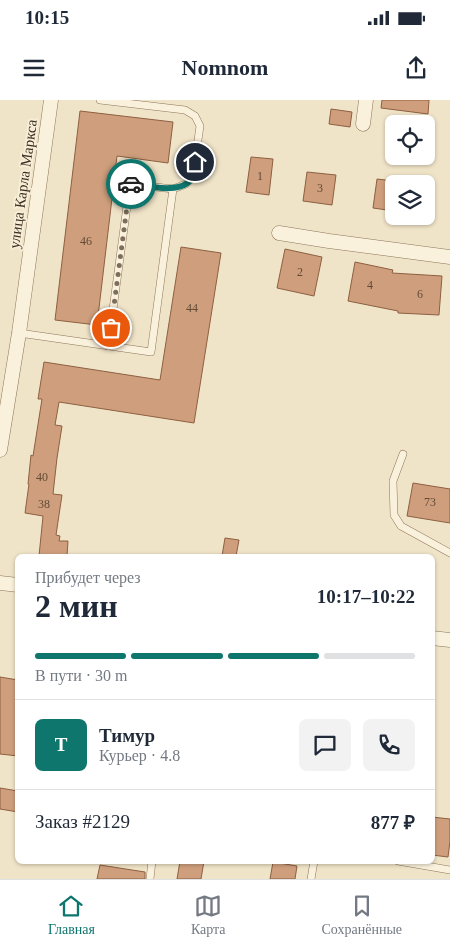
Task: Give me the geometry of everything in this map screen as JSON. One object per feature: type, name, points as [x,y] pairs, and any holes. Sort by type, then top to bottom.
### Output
[{"type":"street","name":"улица Карла Маркса","points":[[0,450],[19,333],[52,100]]},
{"type":"street","points":[[363,124],[366,100]]},
{"type":"street","points":[[279,233],[450,257]]},
{"type":"street","points":[[0,583],[15,585]]},
{"type":"street","points":[[435,638],[450,640]]},
{"type":"lane","points":[[100,100],[185,110],[195,116],[200,126],[192,177],[186,184],[174,189],[130,184],[108,346]]},
{"type":"lane","points":[[19,333],[151,352],[174,189]]},
{"type":"lane","points":[[403,454],[393,481],[394,515],[401,526],[450,553]]},
{"type":"lane","points":[[150,879],[152,864]]},
{"type":"lane","points":[[311,879],[314,864]]},
{"type":"lane","points":[[415,864],[450,870]]},
{"type":"building","points":[[382,100],[429,100],[428,114],[381,108]]},
{"type":"building","points":[[331,109],[352,112],[350,127],[329,124]]},
{"type":"building","points":[[80,111],[173,122],[168,163],[117,156],[97,325],[55,320]]},
{"type":"building","points":[[251,157],[273,159],[269,195],[246,192]]},
{"type":"building","points":[[307,172],[336,175],[332,205],[303,201]]},
{"type":"building","points":[[377,179],[385,180],[385,210],[373,208]]},
{"type":"building","points":[[181,247],[221,253],[194,423],[59,402],[55,425],[62,426],[53,494],[62,495],[56,535],[60,536],[59,541],[68,541],[67,554],[39,554],[43,516],[25,513],[31,455],[33,456],[42,399],[38,399],[44,362],[160,380]]},
{"type":"building","points":[[285,249],[322,257],[314,296],[277,288]]},
{"type":"building","points":[[355,262],[393,270],[392,273],[442,276],[439,315],[398,313],[398,311],[348,301]]},
{"type":"building","points":[[413,483],[450,489],[450,523],[407,516]]},
{"type":"building","points":[[225,538],[239,540],[236,554],[222,554]]},
{"type":"building","points":[[0,677],[15,680],[15,756],[0,754]]},
{"type":"building","points":[[0,788],[15,790],[15,812],[0,809]]},
{"type":"building","points":[[435,817],[450,819],[448,857],[435,855]]},
{"type":"building","points":[[180,864],[204,864],[201,879],[177,879]]},
{"type":"building","points":[[273,864],[297,866],[295,879],[270,879]]},
{"type":"building","points":[[100,865],[145,872],[145,879],[97,879]]},
{"type":"way so far","points":[[111,328],[131,184]]},
{"type":"route","points":[[131,184],[174,189],[186,184],[192,177],[195,162]]}]
